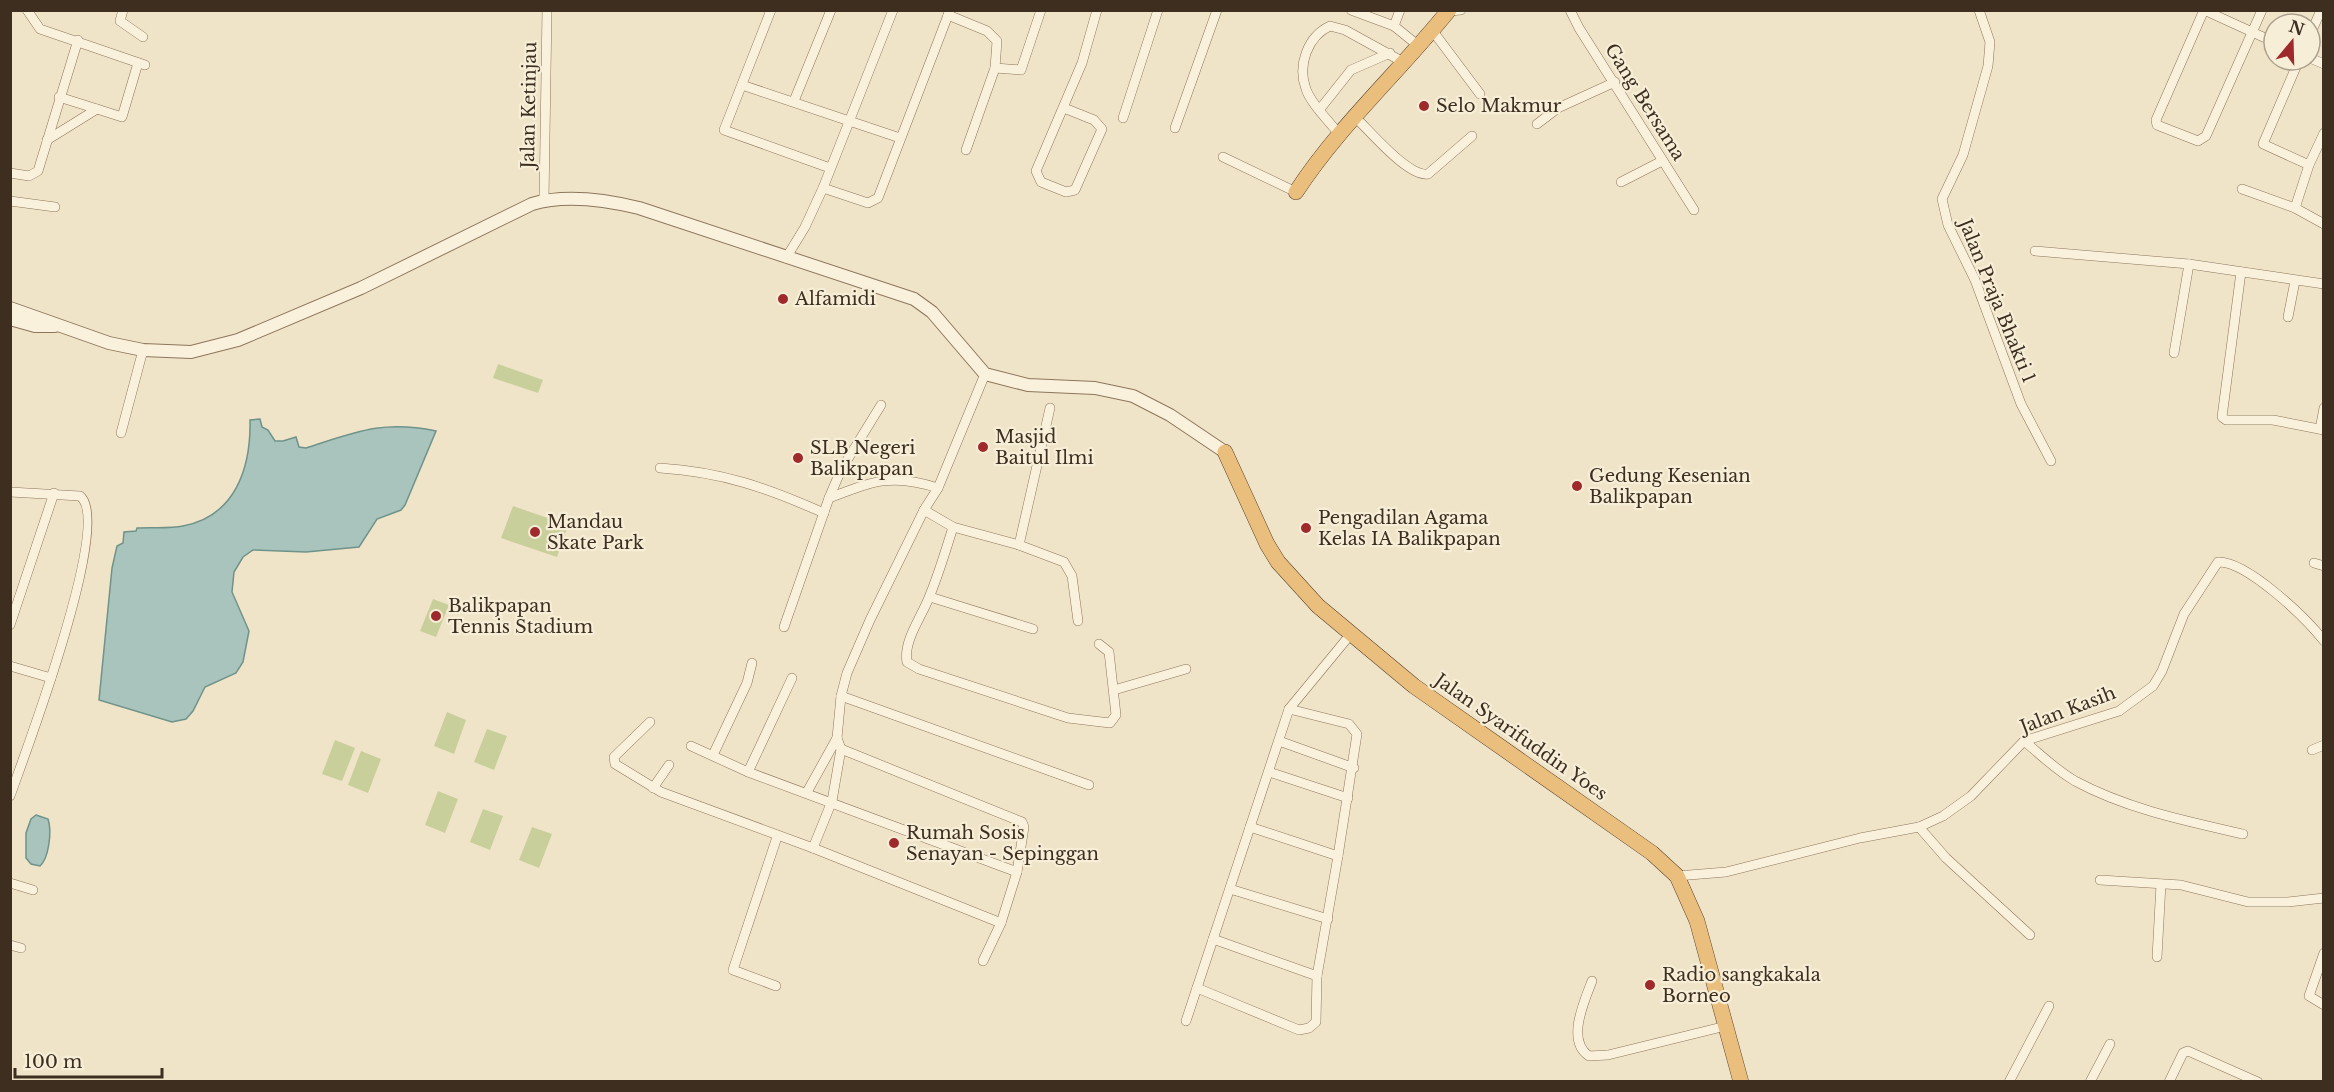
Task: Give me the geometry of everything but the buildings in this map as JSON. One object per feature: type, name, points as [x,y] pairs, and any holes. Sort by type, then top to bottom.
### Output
[{"type":"highway","points":[[1296,192],[1339,134],[1420,47],[1449,11]]},
{"type":"highway","name":"Jalan Syarifuddin Yoes","points":[[1225,452],[1247,506],[1278,562],[1318,606],[1414,686],[1652,853],[1677,876],[1696,921],[1741,1082]]},
{"type":"street","points":[[27,10],[40,29],[78,40],[142,64],[122,117],[59,97]]},
{"type":"street","points":[[123,10],[120,21],[143,37]]},
{"type":"street","name":"Jalan Ketinjau","points":[[544,201],[547,10]]},
{"type":"street","points":[[771,10],[724,130],[830,168]]},
{"type":"street","points":[[794,101],[831,10]]},
{"type":"street","points":[[786,258],[805,227],[823,188],[894,10]]},
{"type":"street","points":[[995,68],[1021,70],[1041,10]]},
{"type":"street","points":[[1064,108],[1099,124],[1102,129],[1100,138],[1075,190],[1066,192],[1037,178],[1036,171],[1082,63],[1097,10]]},
{"type":"street","points":[[1123,118],[1158,10]]},
{"type":"street","points":[[1175,128],[1217,10]]},
{"type":"street","points":[[1351,10],[1394,26],[1420,47]]},
{"type":"street","points":[[1394,26],[1400,10]]},
{"type":"street","points":[[1449,11],[1461,10]]},
{"type":"street","name":"Gang Bersama","points":[[1570,10],[1579,28],[1694,210]]},
{"type":"street","name":"Jalan Praja Bhakti 1","points":[[1979,10],[1989,42],[1988,66],[1963,155],[1942,199],[1948,225],[1975,280],[2021,404],[2051,462]]},
{"type":"street","points":[[2262,10],[2252,32],[2216,115],[2206,136],[2198,141],[2157,125],[2156,120],[2204,10],[2252,32],[2262,37]]},
{"type":"street","points":[[823,188],[868,203],[878,198],[949,13],[994,36],[997,41],[995,68],[966,150]]},
{"type":"street","points":[[1339,134],[1306,90],[1305,56],[1320,31],[1330,26],[1345,30],[1405,63]]},
{"type":"street","points":[[1432,30],[1480,94]]},
{"type":"street","points":[[11,176],[29,176],[38,171],[78,40]]},
{"type":"street","points":[[1320,109],[1351,70],[1390,53]]},
{"type":"street","points":[[2294,72],[2263,144],[2309,165]]},
{"type":"street","points":[[1537,124],[1558,108],[1615,82]]},
{"type":"street","points":[[742,85],[900,138]]},
{"type":"street","points":[[47,140],[97,110]]},
{"type":"street","points":[[1355,117],[1402,163],[1423,175],[1428,174],[1472,136]]},
{"type":"street","points":[[2295,208],[2309,165],[2324,134]]},
{"type":"street","points":[[1223,157],[1296,192]]},
{"type":"street","points":[[1621,182],[1662,161]]},
{"type":"street","points":[[2242,189],[2295,208],[2324,224]]},
{"type":"street","points":[[10,308],[57,326],[143,351],[191,352],[238,340],[361,288],[501,219],[544,201],[582,200],[626,205],[924,304],[985,374],[1028,385],[1095,388],[1133,396],[1170,415],[1225,452]]},
{"type":"street","points":[[10,201],[55,207]]},
{"type":"street","points":[[2035,251],[2189,264],[2324,284]]},
{"type":"street","points":[[2174,353],[2189,264]]},
{"type":"street","points":[[2241,272],[2223,418],[2273,420],[2322,429],[2324,408]]},
{"type":"street","points":[[2288,317],[2295,281]]},
{"type":"street","points":[[10,319],[35,326],[57,326]]},
{"type":"street","points":[[121,433],[143,351]]},
{"type":"street","points":[[807,792],[837,738],[841,696],[847,673],[924,510],[938,488],[985,374]]},
{"type":"street","points":[[784,627],[841,470],[881,405]]},
{"type":"street","points":[[1019,545],[1050,408]]},
{"type":"street","points":[[660,468],[688,470],[767,488],[824,513]]},
{"type":"street","points":[[829,498],[861,485],[888,479],[911,480],[938,488]]},
{"type":"street","points":[[10,492],[80,496],[88,507],[82,573],[51,678],[10,795]]},
{"type":"street","points":[[10,625],[54,493]]},
{"type":"street","points":[[924,510],[953,527],[1019,545],[1064,562],[1072,576],[1078,621]]},
{"type":"street","points":[[953,527],[930,597],[905,654],[907,662],[920,669],[1086,722],[1110,723],[1116,715],[1109,651],[1099,644]]},
{"type":"street","name":"Jalan Kasih","points":[[1677,876],[1726,872],[1860,838],[1919,827],[1943,816],[1971,796],[2025,741],[2119,711],[2153,686],[2162,671],[2184,614],[2218,562],[2236,564],[2263,584],[2324,641]]},
{"type":"street","points":[[930,597],[1033,629]]},
{"type":"street","points":[[1186,1022],[1288,709],[1350,635]]},
{"type":"street","points":[[712,755],[747,683],[752,663]]},
{"type":"street","points":[[10,666],[51,678]]},
{"type":"street","points":[[1114,690],[1186,669]]},
{"type":"street","points":[[748,772],[792,678]]},
{"type":"street","points":[[841,696],[1089,785]]},
{"type":"street","points":[[1197,988],[1299,1030],[1305,1030],[1316,1022],[1317,976],[1354,768],[1357,734],[1355,728],[1349,724],[1288,709]]},
{"type":"street","points":[[650,722],[613,760],[615,764],[652,788],[777,837],[813,848],[1001,923]]},
{"type":"street","points":[[813,848],[832,801],[842,749],[837,738]]},
{"type":"street","points":[[1279,741],[1354,768]]},
{"type":"street","points":[[2025,741],[2057,770],[2077,782],[2160,815],[2242,834]]},
{"type":"street","points":[[2312,750],[2324,745]]},
{"type":"street","points":[[691,746],[748,772],[832,801],[1017,872]]},
{"type":"street","points":[[842,749],[1021,821],[1024,826],[1017,872],[1001,923],[982,961]]},
{"type":"street","points":[[652,788],[669,765]]},
{"type":"street","points":[[1269,771],[1348,798]]},
{"type":"street","points":[[1251,827],[1338,856]]},
{"type":"street","points":[[1919,827],[1946,858],[2030,935]]},
{"type":"street","points":[[776,986],[733,970],[777,837]]},
{"type":"street","points":[[2100,880],[2202,888],[2248,902],[2288,902],[2324,897]]},
{"type":"street","points":[[10,883],[33,890]]},
{"type":"street","points":[[2157,957],[2161,884]]},
{"type":"street","points":[[1230,889],[1328,919]]},
{"type":"street","points":[[1214,939],[1317,976]]},
{"type":"street","points":[[10,945],[21,948]]},
{"type":"street","points":[[2324,953],[2308,996],[2324,1005]]},
{"type":"street","points":[[1592,981],[1579,1023],[1578,1038],[1580,1048],[1589,1056],[1608,1055],[1726,1026]]},
{"type":"street","points":[[2009,1082],[2049,1006]]},
{"type":"street","points":[[2090,1082],[2110,1044]]},
{"type":"street","points":[[2169,1082],[2183,1053],[2188,1051],[2252,1080]]},
{"type":"green space","points":[[498,364],[543,380],[538,393],[493,378]]},
{"type":"green space","name":"Mandau Skate Park","points":[[513,506],[568,525],[557,557],[501,538]]},
{"type":"green space","points":[[433,599],[449,605],[436,637],[420,631]]},
{"type":"green space","points":[[447,712],[466,720],[454,754],[434,746]]},
{"type":"green space","points":[[487,729],[507,736],[494,770],[474,762]]},
{"type":"green space","points":[[335,740],[355,748],[342,781],[322,774]]},
{"type":"green space","points":[[361,751],[381,759],[368,793],[348,785]]},
{"type":"green space","points":[[438,791],[458,799],[445,833],[425,825]]},
{"type":"green space","points":[[483,809],[503,816],[490,850],[470,842]]},
{"type":"green space","points":[[532,827],[552,834],[539,868],[519,860]]},
{"type":"water","points":[[260,419],[262,427],[268,430],[275,441],[296,437],[299,447],[306,448],[384,427],[436,431],[405,505],[401,510],[377,519],[359,547],[306,552],[253,550],[243,557],[234,572],[232,592],[249,631],[243,662],[236,673],[205,687],[193,711],[186,719],[172,722],[99,700],[112,568],[117,546],[123,543],[124,532],[136,531],[137,528],[183,526],[201,521],[216,512],[237,487],[243,472],[250,438],[250,420]]},
{"type":"water","points":[[36,815],[48,819],[50,830],[48,851],[40,866],[31,864],[26,858],[26,833],[31,819]]},
{"type":"place","name":"Selo Makmur","points":[[1424,106]]},
{"type":"place","name":"Alfamidi","points":[[783,299]]},
{"type":"place","name":"Masjid Baitul Ilmi","points":[[983,447]]},
{"type":"place","name":"SLB Negeri Balikpapan","points":[[798,458]]},
{"type":"place","name":"Gedung Kesenian Balikpapan","points":[[1577,486]]},
{"type":"place","name":"Pengadilan Agama Kelas IA Balikpapan","points":[[1306,528]]},
{"type":"place","name":"Mandau Skate Park","points":[[535,532]]},
{"type":"place","name":"Balikpapan Tennis Stadium","points":[[436,616]]},
{"type":"place","name":"Rumah Sosis Senayan - Sepinggan","points":[[894,843]]},
{"type":"place","name":"Radio sangkakala Borneo","points":[[1650,985]]}]
